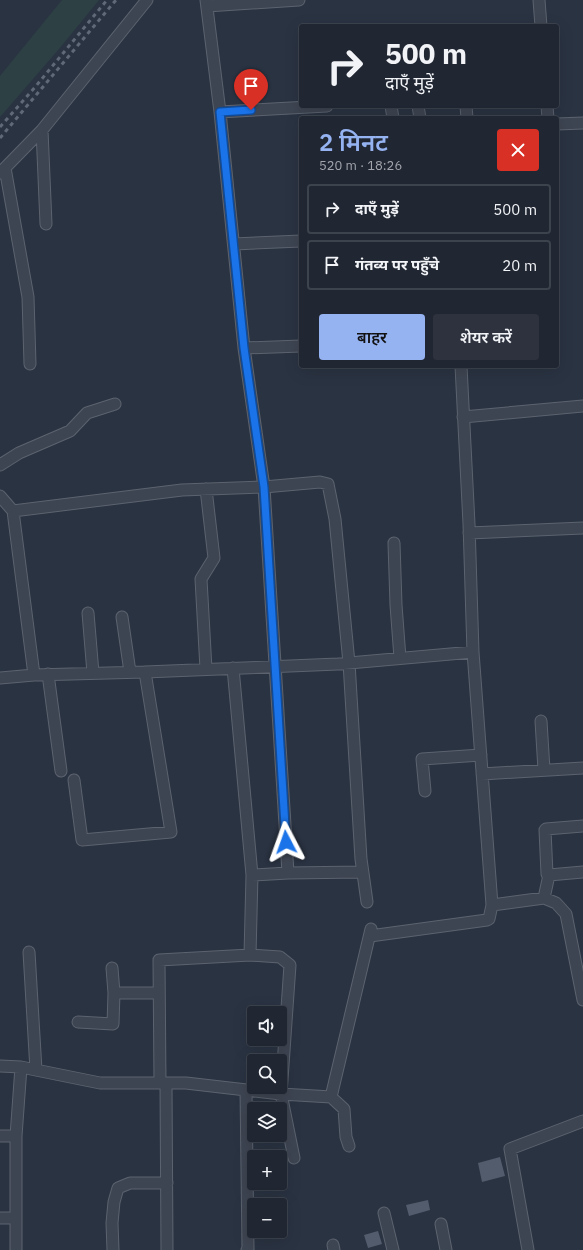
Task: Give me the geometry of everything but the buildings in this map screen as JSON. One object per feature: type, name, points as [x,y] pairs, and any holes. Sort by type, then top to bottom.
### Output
[{"type":"street","points":[[30,364],[28,297],[2,171],[42,130],[147,0]]},
{"type":"street","points":[[288,874],[264,487],[244,348],[220,112],[206,3],[299,0]]},
{"type":"street","points":[[539,0],[541,24]]},
{"type":"street","points":[[220,112],[299,108]]},
{"type":"street","points":[[559,124],[583,123]]},
{"type":"street","points":[[42,130],[46,224]]},
{"type":"street","points":[[234,244],[299,241]]},
{"type":"street","points":[[244,348],[299,346]]},
{"type":"street","points":[[331,1097],[370,932],[487,920],[489,919],[492,905],[473,652],[461,368]]},
{"type":"street","points":[[0,465],[19,453],[70,431],[87,414],[115,404]]},
{"type":"street","points":[[463,417],[583,406]]},
{"type":"street","points":[[13,511],[182,490],[264,487],[320,482],[328,484],[334,519],[349,663],[362,872],[367,902]]},
{"type":"street","points":[[206,489],[214,558],[201,579],[206,669]]},
{"type":"street","points":[[0,496],[13,511],[34,675]]},
{"type":"street","points":[[469,533],[583,528]]},
{"type":"street","points":[[394,544],[396,605],[400,658]]},
{"type":"street","points":[[88,613],[93,673]]},
{"type":"street","points":[[122,617],[130,672]]},
{"type":"street","points":[[0,678],[48,674],[145,672],[349,663],[473,652]]},
{"type":"street","points":[[233,668],[252,875],[250,954]]},
{"type":"street","points":[[74,780],[82,840],[171,832],[145,672]]},
{"type":"street","points":[[48,674],[61,771]]},
{"type":"street","points":[[541,720],[544,770]]},
{"type":"street","points":[[425,792],[422,759],[481,755]]},
{"type":"street","points":[[482,774],[583,768]]},
{"type":"street","points":[[544,898],[549,875],[547,874],[546,828],[583,826]]},
{"type":"street","points":[[252,875],[362,872]]},
{"type":"street","points":[[549,875],[583,872]]},
{"type":"street","points":[[492,905],[544,898],[556,903],[566,914],[580,969],[583,1000]]},
{"type":"street","points":[[29,952],[36,1070]]},
{"type":"street","points":[[167,1250],[167,1183],[159,960],[250,954],[280,956],[290,966],[284,1054]]},
{"type":"street","points":[[78,1022],[113,1024],[114,993],[112,968]]},
{"type":"street","points":[[114,993],[159,993]]},
{"type":"street","points":[[0,1066],[21,1067],[100,1083],[186,1083],[246,1090],[247,1250]]},
{"type":"street","points":[[16,1250],[16,1136],[21,1067]]},
{"type":"street","points":[[294,1158],[281,1094],[331,1097],[344,1109],[346,1137],[349,1146]]},
{"type":"street","points":[[528,1250],[510,1149],[583,1121]]},
{"type":"street","points":[[0,1136],[16,1136]]},
{"type":"street","points":[[113,1250],[112,1223],[114,1202],[118,1188],[130,1182],[167,1183]]},
{"type":"street","points":[[384,1213],[393,1250]]},
{"type":"street","points":[[0,1218],[16,1218]]},
{"type":"street","points":[[441,1224],[446,1250]]},
{"type":"green space","points":[[62,0],[99,0],[0,117],[0,76]]},
{"type":"railway","points":[[0,127],[107,0]]},
{"type":"railway","points":[[0,138],[116,0]]},
{"type":"route","points":[[251,110],[220,112],[244,348],[264,487],[286,842]]}]
